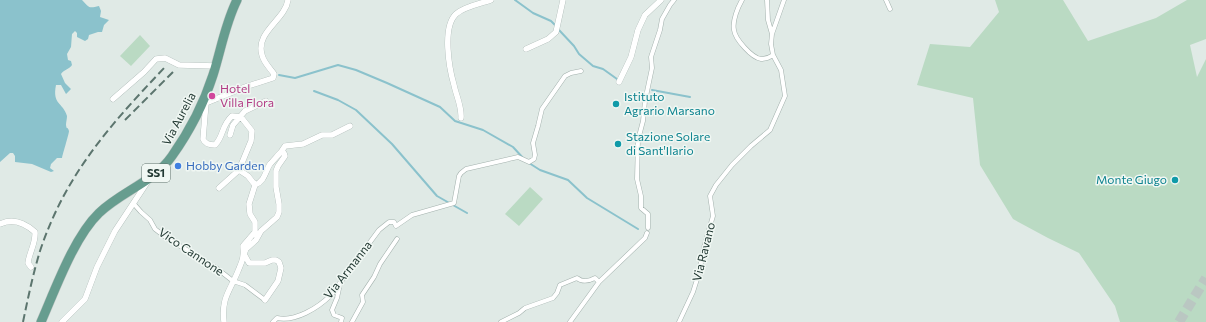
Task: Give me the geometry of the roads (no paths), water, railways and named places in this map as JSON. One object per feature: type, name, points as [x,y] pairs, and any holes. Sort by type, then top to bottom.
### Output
[{"type":"main road","name":"Via Aurelia","points":[[41,322],[64,270],[86,228],[99,213],[114,201],[150,179],[167,162],[178,147],[204,102],[230,15],[237,0]]},
{"type":"street","points":[[219,188],[239,170],[251,141],[252,131],[241,117],[232,116],[225,122],[218,142],[215,145],[210,145],[204,142],[202,140],[204,102],[273,78],[274,74],[266,63],[262,54],[263,39],[269,28],[287,7],[288,0]]},
{"type":"street","points":[[461,118],[460,108],[450,74],[447,39],[449,30],[456,14],[491,0]]},
{"type":"street","points":[[526,49],[548,39],[556,32],[563,0]]},
{"type":"street","points":[[619,82],[631,57],[638,30],[645,15],[661,0]]},
{"type":"street","points":[[570,322],[599,282],[645,238],[648,214],[641,208],[641,196],[637,179],[638,140],[644,121],[645,101],[652,68],[651,57],[662,19],[674,0]]},
{"type":"street","points":[[742,0],[738,8],[734,30],[741,43],[760,59],[768,58],[773,55],[772,34],[768,20],[767,0]]},
{"type":"street","points":[[772,34],[784,0]]},
{"type":"street","points":[[886,0],[890,9]]},
{"type":"street","name":"Via Ravano","points":[[679,322],[693,292],[699,273],[704,246],[713,216],[710,196],[716,185],[732,165],[770,130],[785,96],[781,70],[773,55]]},
{"type":"street","points":[[113,99],[156,59],[165,58],[179,65],[216,66]]},
{"type":"street","name":"Via Armanna","points":[[273,322],[277,318],[284,320],[307,313],[326,300],[379,230],[389,222],[394,222],[396,226],[412,215],[454,203],[461,172],[466,169],[518,157],[529,162],[534,159],[536,155],[533,143],[542,108],[565,76],[581,71]]},
{"type":"street","points":[[230,135],[233,125],[245,111],[266,101]]},
{"type":"street","points":[[233,281],[245,285],[265,300],[278,281],[281,268],[279,262],[272,260],[265,263],[249,263],[244,254],[244,246],[253,235],[256,228],[255,222],[249,210],[249,204],[255,185],[261,182],[270,165],[285,146],[303,144],[322,135],[332,135],[350,126]]},
{"type":"street","points":[[224,322],[223,312],[226,298],[246,249],[256,240],[261,231],[277,217],[279,212],[276,187],[278,166],[285,156],[284,153],[281,152]]},
{"type":"street","points":[[239,170],[248,176],[255,185]]},
{"type":"street","points":[[62,322],[85,298],[97,267],[112,238],[150,179]]},
{"type":"street","name":"Vico Cannone","points":[[134,204],[150,220],[155,229],[203,262],[221,271],[233,281]]},
{"type":"street","points":[[0,224],[14,221],[25,225],[35,232],[35,238],[28,258],[28,263],[31,267]]},
{"type":"street","points":[[352,322],[363,302],[362,295],[397,239]]},
{"type":"street","points":[[501,322],[519,313],[525,308],[553,298],[560,285],[577,278],[588,281],[595,278],[599,282]]},
{"type":"street","points":[[340,283],[337,298],[332,310],[334,315],[342,318],[341,322]]},
{"type":"water","points":[[0,0],[82,0],[89,7],[99,6],[101,11],[100,17],[109,20],[104,25],[102,32],[89,35],[88,39],[85,41],[77,37],[77,33],[75,31],[72,34],[71,47],[67,54],[68,60],[71,61],[72,65],[61,74],[65,83],[71,89],[66,94],[61,85],[56,85],[55,92],[58,103],[63,108],[67,116],[66,125],[69,133],[62,158],[57,158],[51,164],[50,168],[54,171],[51,172],[32,164],[15,162],[15,156],[13,153],[10,153],[0,162]]},
{"type":"waterway","points":[[515,0],[533,13],[551,21],[556,26]]},
{"type":"waterway","points":[[559,30],[574,46],[579,54],[593,66],[603,69],[617,79]]},
{"type":"waterway","points":[[279,75],[295,78],[338,65],[356,70],[440,107],[455,121],[483,130],[513,147],[524,159]]},
{"type":"waterway","points":[[652,90],[690,97]]},
{"type":"waterway","points":[[314,91],[338,100],[356,110],[392,144],[437,196],[467,213]]},
{"type":"waterway","points":[[529,163],[540,170],[568,180],[587,198],[638,229]]},
{"type":"tunnel","points":[[1179,322],[1206,278]]},
{"type":"railway","points":[[23,322],[40,251],[63,197],[77,173],[109,129],[166,66]]},
{"type":"railway","points":[[125,120],[173,72]]},
{"type":"place","name":"Hotel Villa Flora","points":[[212,96]]},
{"type":"place","name":"Istituto Agrario Marsano","points":[[616,104]]},
{"type":"place","name":"Stazione Solare di Sant'Ilario","points":[[618,144]]},
{"type":"place","name":"Hobby Garden","points":[[178,166]]},
{"type":"place","name":"Monte Giugo","points":[[1175,180]]}]
